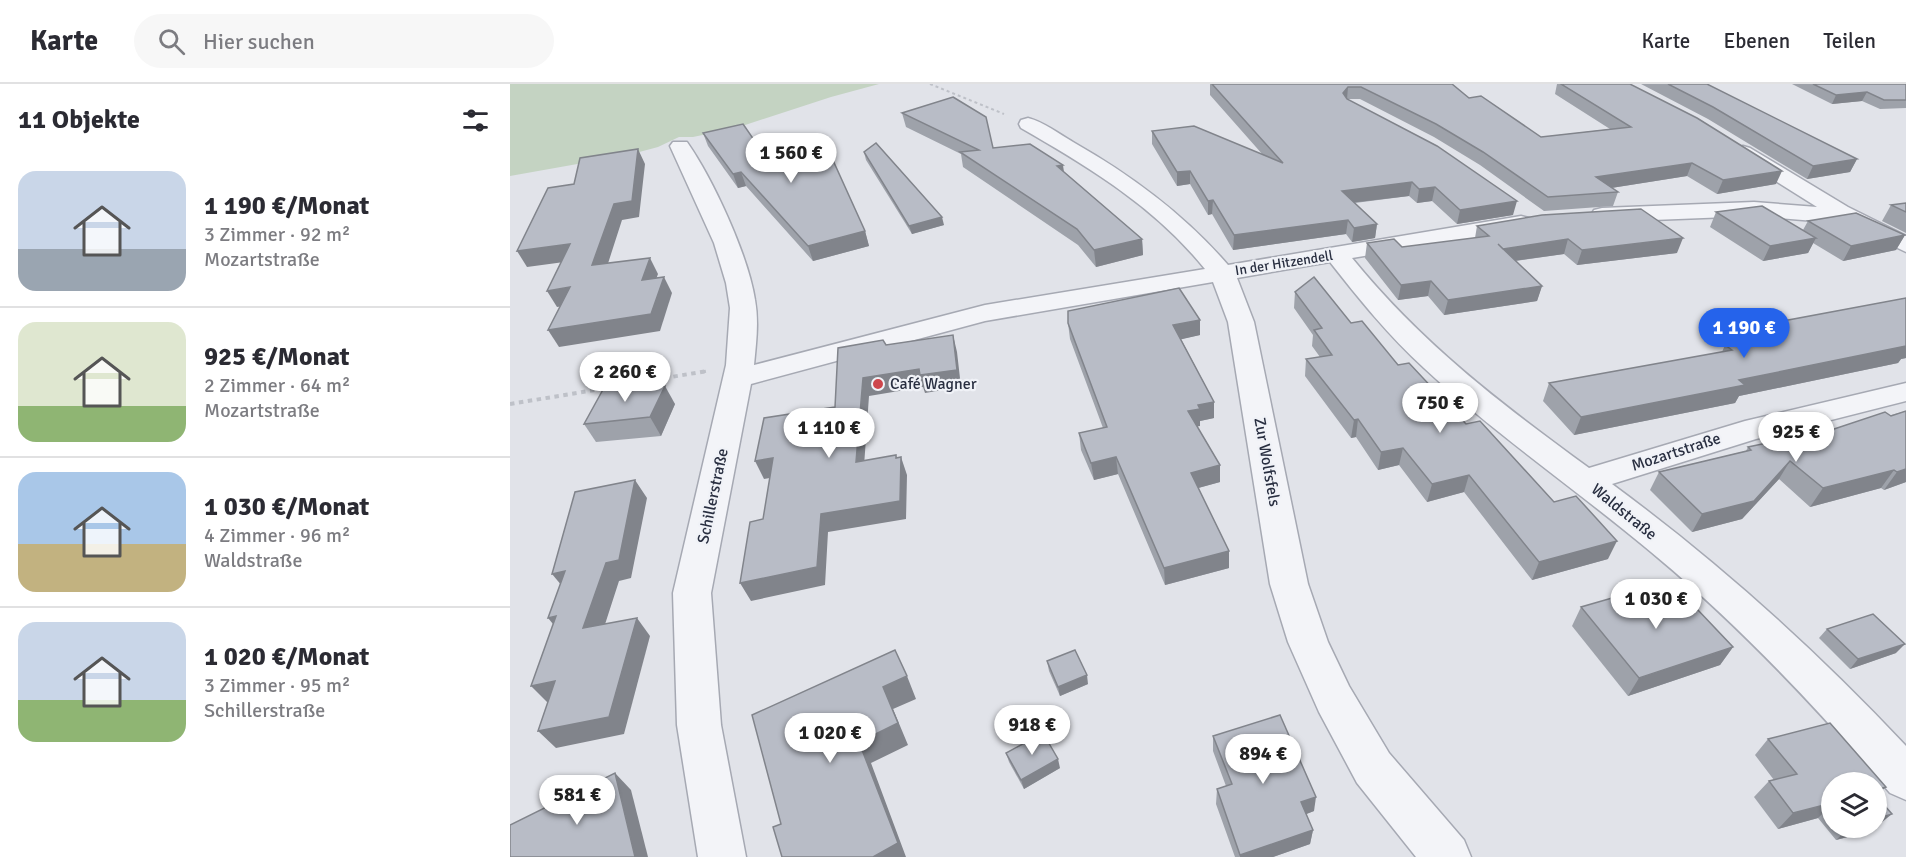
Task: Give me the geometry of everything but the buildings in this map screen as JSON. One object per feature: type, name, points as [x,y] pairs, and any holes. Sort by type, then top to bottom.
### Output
[{"type":"street","name":"Zur Wolfsfels","points":[[1028,124],[1106,169],[1137,191],[1202,248],[1222,273],[1241,322],[1289,584],[1308,642],[1334,699],[1373,768],[1447,857]]},
{"type":"street","points":[[1726,142],[1840,213],[1906,245]]},
{"type":"street","name":"Schillerstraße","points":[[680,146],[737,275],[744,329],[738,371],[692,593],[699,725],[722,857]]},
{"type":"street","name":"In der Hitzendell","points":[[738,371],[782,368],[931,325],[985,313],[1538,220],[1519,206]]},
{"type":"street","points":[[1585,216],[1696,210],[1840,213]]},
{"type":"street","name":"Waldstraße","points":[[1336,254],[1379,305],[1432,360],[1473,396],[1586,481],[1704,576],[1796,664],[1906,778]]},
{"type":"street","name":"Mozartstraße","points":[[1586,481],[1743,431],[1906,392]]},
{"type":"path","points":[[930,84],[1028,124]]},
{"type":"path","points":[[624,385],[738,371]]},
{"type":"path","points":[[510,404],[613,387]]},
{"type":"green space","points":[[510,84],[879,84],[736,128],[693,137],[679,137],[658,147],[628,155],[510,176]]},
{"type":"place","name":"Café Wagner","points":[[878,384]]}]
